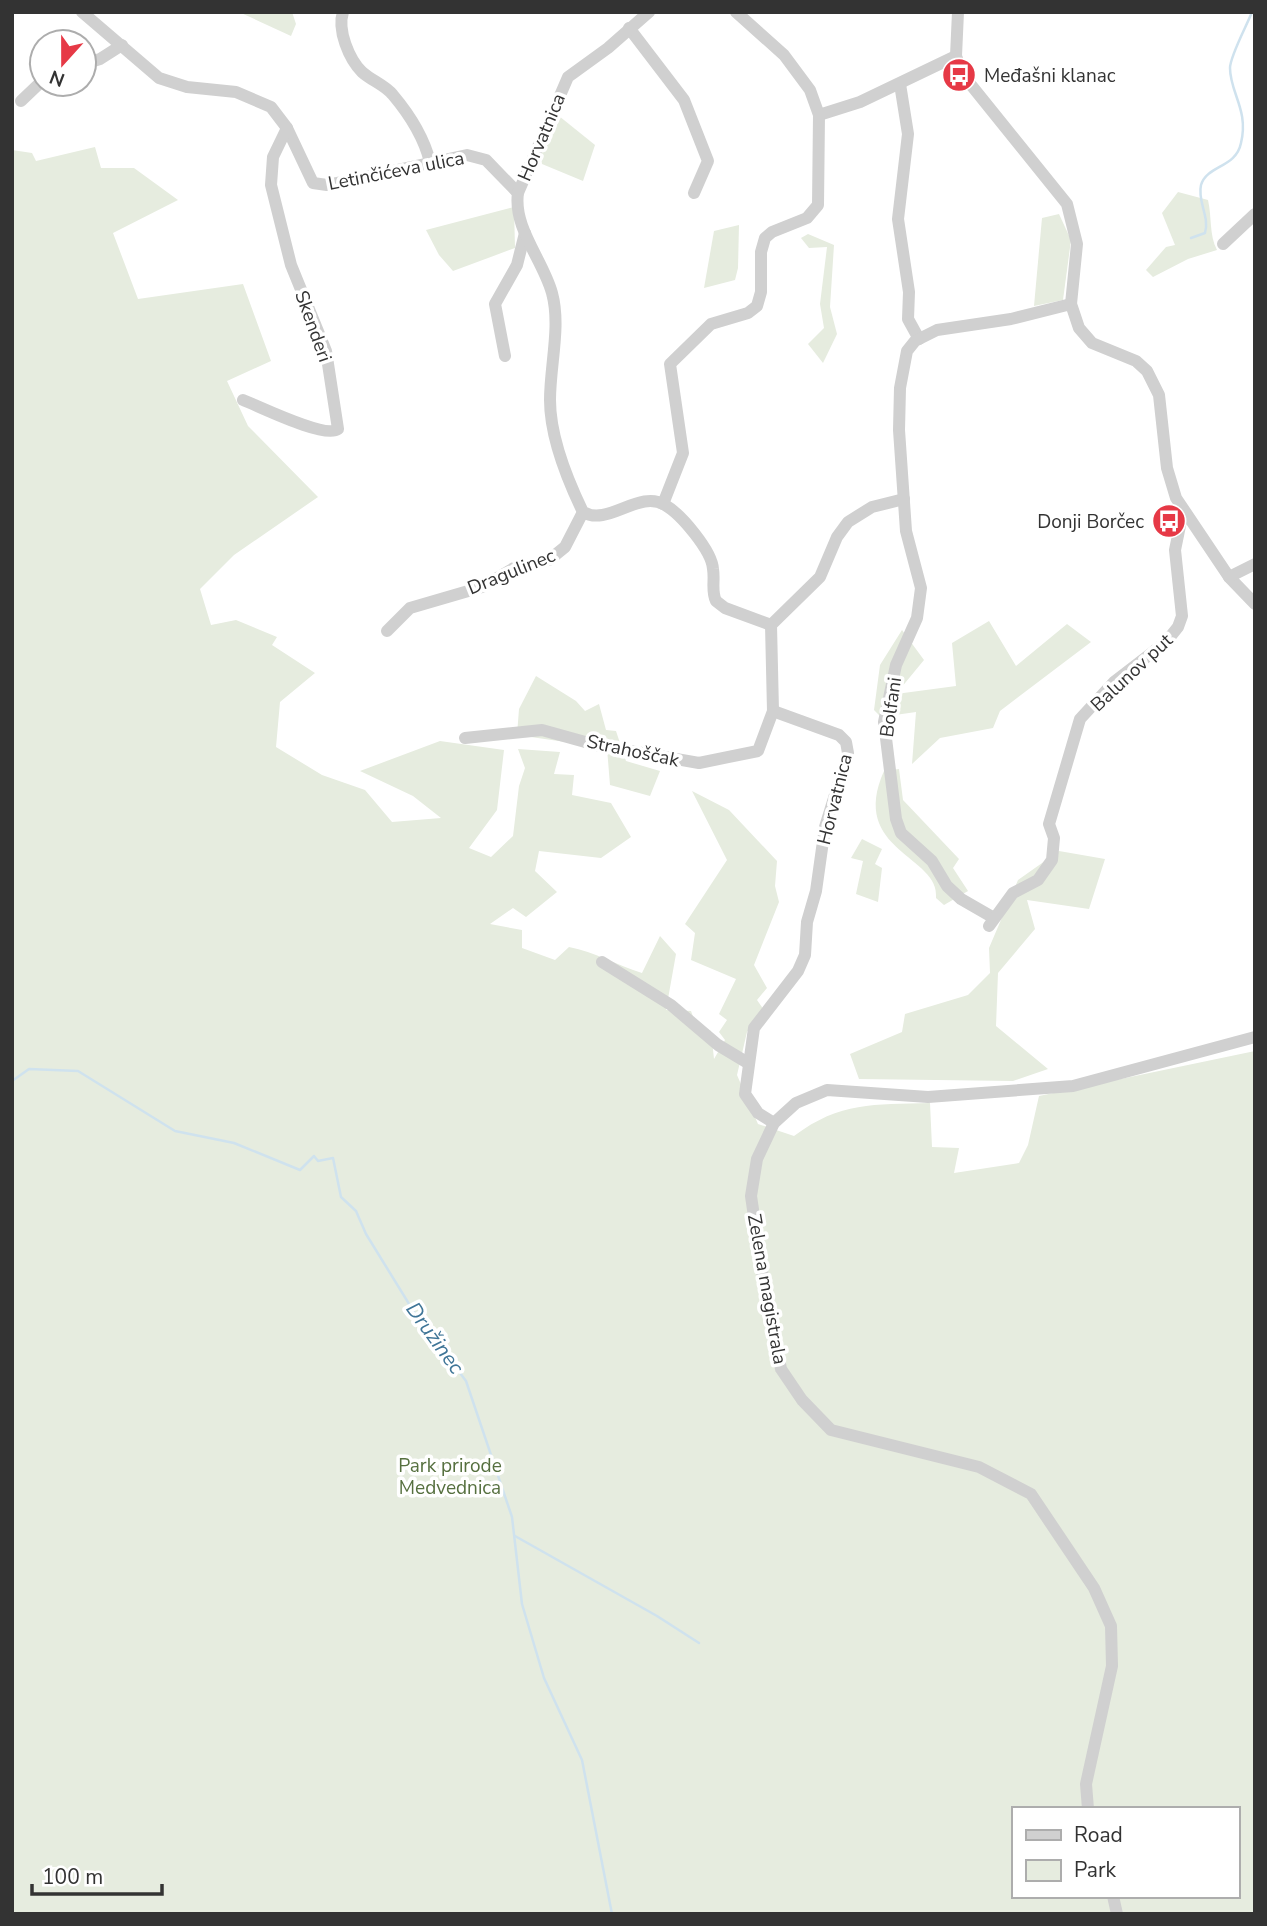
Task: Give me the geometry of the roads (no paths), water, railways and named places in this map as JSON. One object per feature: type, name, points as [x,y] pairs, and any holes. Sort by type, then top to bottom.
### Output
[{"type":"street","name":"Letinčićeva ulica","points":[[82,12],[159,78],[187,87],[251,96],[271,107],[287,128],[309,178],[321,185],[461,155],[477,157],[496,167],[518,192]]},
{"type":"street","points":[[343,12],[341,28],[354,61],[366,75],[394,96],[422,139],[430,162]]},
{"type":"street","name":"Horvatnica","points":[[583,512],[562,462],[551,407],[554,322],[552,292],[525,233],[517,201],[518,192],[563,83],[649,12]]},
{"type":"street","points":[[663,504],[683,453],[669,369],[678,354],[711,324],[748,313],[757,306],[761,292],[761,252],[765,238],[815,211],[819,193],[816,142],[819,116],[801,74],[774,44],[736,12]]},
{"type":"street","points":[[958,12],[956,55],[971,88],[1055,185],[1067,204],[1077,244],[1071,304],[1084,336],[1103,349],[1136,361],[1153,382],[1162,411],[1167,468],[1183,512],[1229,577],[1255,604]]},
{"type":"street","points":[[629,28],[684,100],[694,120],[708,161],[694,193]]},
{"type":"street","points":[[98,60],[121,45]]},
{"type":"street","points":[[819,116],[900,83],[956,55]]},
{"type":"street","points":[[900,83],[908,134],[898,219],[909,292],[908,319],[919,339],[937,330],[1011,319],[1071,304]]},
{"type":"street","points":[[22,101],[28,95]]},
{"type":"street","name":"Skenderi","points":[[243,401],[316,430],[329,433],[338,429],[326,351],[291,265],[271,185],[273,157],[287,128]]},
{"type":"street","points":[[1223,244],[1255,214]]},
{"type":"street","name":"Horvatnica","points":[[505,356],[495,304],[517,265],[525,233]]},
{"type":"street","name":"Bolfani","points":[[919,339],[907,351],[900,395],[907,542],[919,574],[921,589],[917,618],[896,665],[884,722],[896,820],[901,833],[932,861],[947,886],[992,922]]},
{"type":"street","points":[[773,711],[771,625],[820,577],[837,537],[848,522],[872,507],[904,499]]},
{"type":"street","points":[[583,512],[596,516],[652,500],[663,504],[683,520],[711,560],[716,601],[725,608],[771,625]]},
{"type":"street","name":"Dragulinec","points":[[387,631],[410,608],[482,587],[514,569],[555,556],[568,542],[583,512]]},
{"type":"street","name":"Balunov put","points":[[992,922],[1013,893],[1038,880],[1052,860],[1054,838],[1049,824],[1080,719],[1114,682],[1166,642],[1178,627],[1182,616],[1175,550],[1183,512]]},
{"type":"street","points":[[1229,577],[1255,565]]},
{"type":"street","name":"Horvatnica","points":[[773,711],[839,735],[846,742],[848,753],[825,827],[802,964],[754,1028],[744,1083],[747,1100],[758,1114],[774,1123]]},
{"type":"street","name":"Strahoščak","points":[[465,738],[542,730],[596,745],[699,764],[758,751],[773,711]]},
{"type":"street","points":[[601,962],[671,1004],[718,1045],[748,1063]]},
{"type":"street","name":"Zelena magistrala","points":[[1088,1807],[1086,1784],[1112,1667],[1111,1626],[1094,1588],[1031,1494],[979,1467],[831,1430],[802,1400],[781,1370],[751,1196],[757,1159],[774,1123],[796,1103],[827,1090],[928,1097],[1073,1086],[1255,1037]]},
{"type":"waterway","points":[[1191,238],[1205,233],[1206,221],[1200,191],[1204,178],[1228,162],[1241,143],[1243,121],[1230,68],[1252,12]]},
{"type":"waterway","name":"Družinec","points":[[12,1081],[29,1069],[78,1071],[175,1131],[234,1143],[300,1170],[314,1156],[318,1161],[333,1158],[341,1197],[356,1211],[366,1234],[414,1312],[466,1381],[512,1517],[522,1604],[544,1678],[582,1760],[612,1914]]},
{"type":"waterway","points":[[515,1536],[657,1616],[699,1643]]},
{"type":"place","name":"Međašni klanac","points":[[959,75]]},
{"type":"place","name":"Donji Borčec","points":[[1169,521]]},
{"type":"park label","name":"Park prirode Medvednica","points":[[450,1476]]}]
